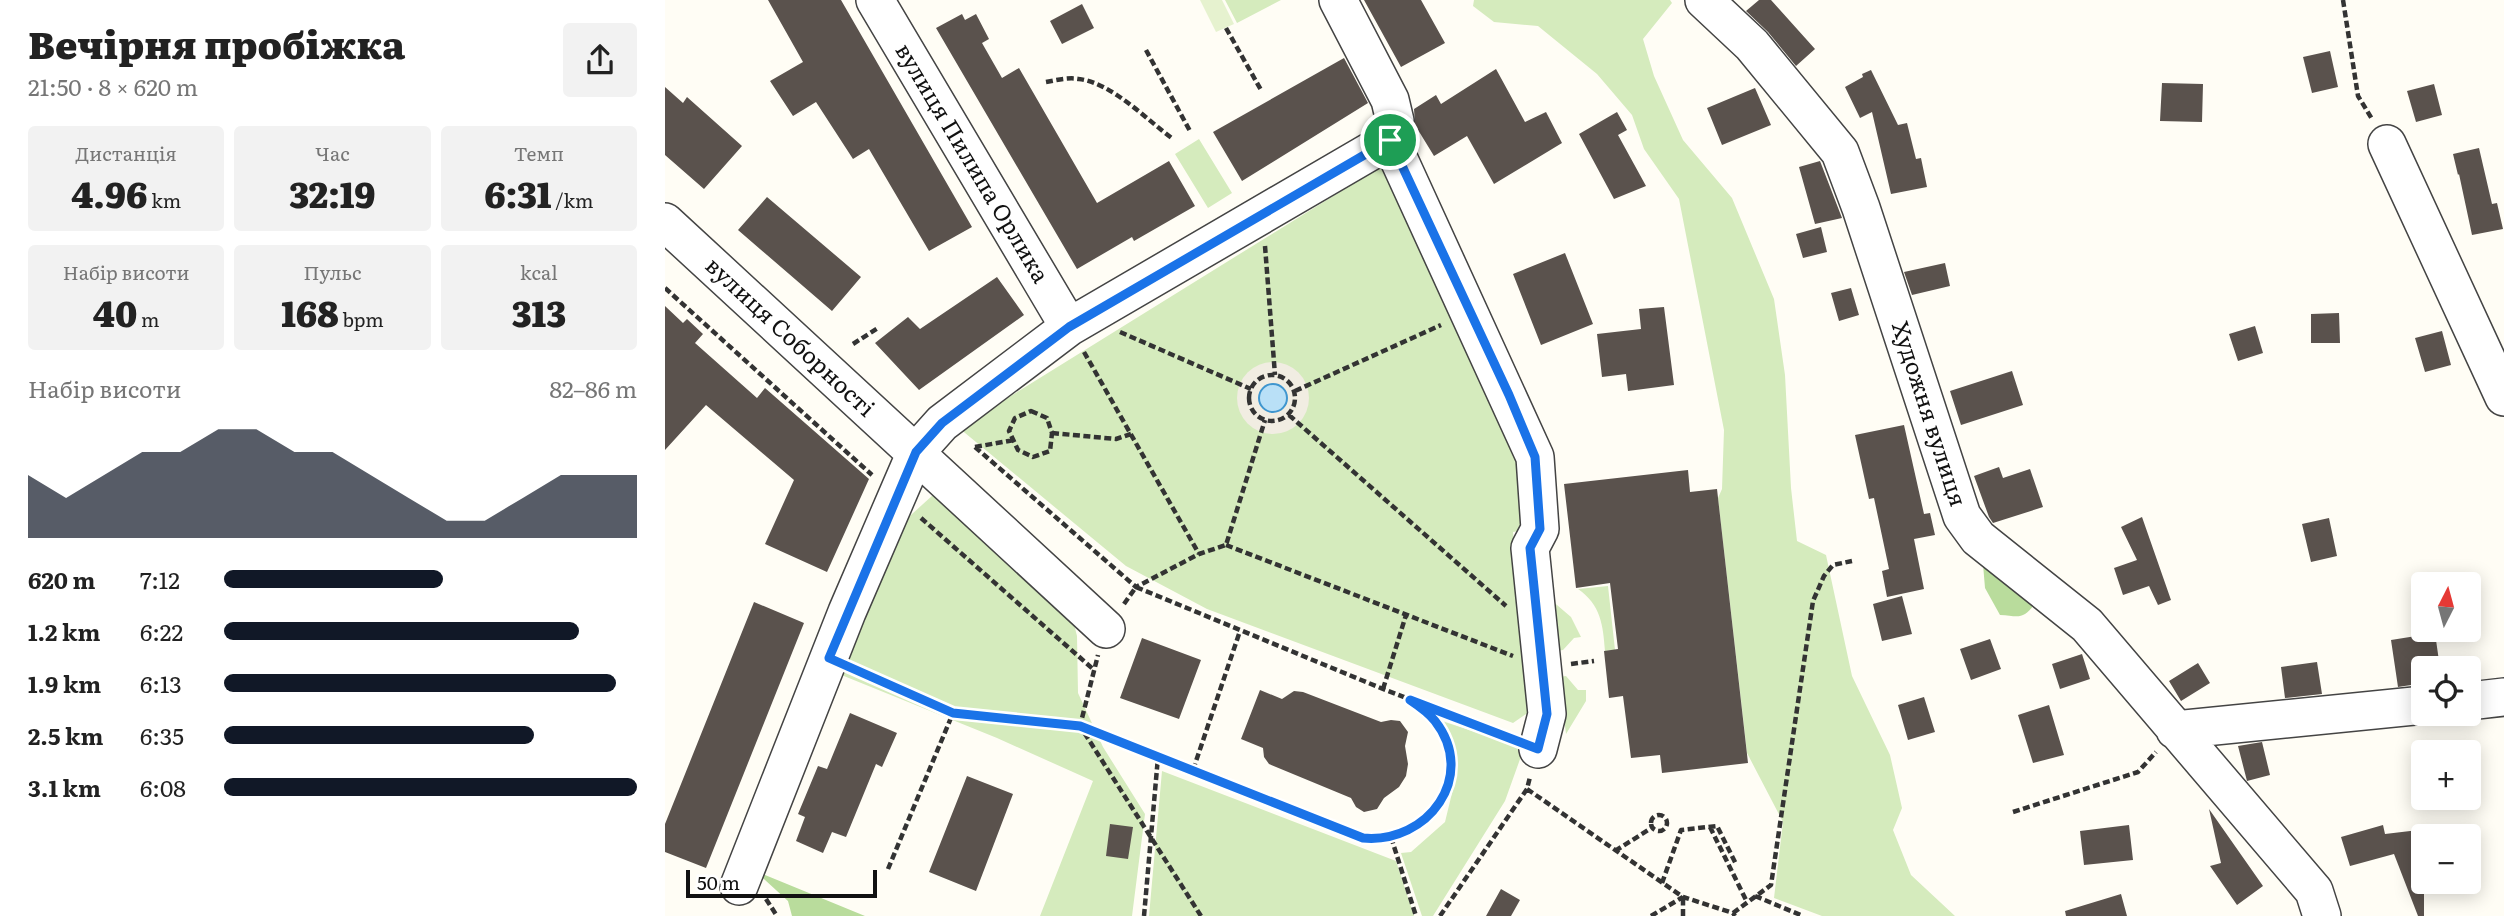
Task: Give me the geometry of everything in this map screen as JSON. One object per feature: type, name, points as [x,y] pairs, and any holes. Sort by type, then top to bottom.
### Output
[{"type":"street","name":"вулиця Пилипа Орлика","points":[[875,0],[1069,327]]},
{"type":"street","points":[[1338,0],[1390,100],[1395,121],[1390,140],[1535,457],[1540,529],[1530,548],[1547,714],[1538,749]]},
{"type":"street","name":"Художня вулиця","points":[[1704,0],[1752,46],[1840,152],[1962,516],[1978,538],[2087,625],[2314,891],[2322,916]]},
{"type":"street","points":[[751,890],[829,658],[916,452],[942,423],[1069,327],[1390,140]]},
{"type":"street","points":[[2387,144],[2490,332],[2504,397]]},
{"type":"street","name":"вулиця Соборності","points":[[665,222],[1106,629]]},
{"type":"street","points":[[2481,700],[2504,697]]},
{"type":"street","points":[[2175,730],[2411,706]]},
{"type":"path","points":[[2343,0],[2358,96],[2387,144]]},
{"type":"path","points":[[1226,28],[1261,90]]},
{"type":"path","points":[[1146,50],[1190,131]]},
{"type":"path","points":[[1046,82],[1079,78],[1095,83],[1109,90],[1173,139]]},
{"type":"path","points":[[1265,238],[1275,375]]},
{"type":"path","points":[[665,288],[1093,669]]},
{"type":"path","points":[[1295,391],[1470,312]]},
{"type":"path","points":[[1069,327],[1199,554]]},
{"type":"path","points":[[1108,327],[1251,389]]},
{"type":"path","points":[[853,344],[878,328]]},
{"type":"path","points":[[1275,375],[1285,378],[1295,391],[1295,404],[1289,415],[1280,421],[1265,420],[1251,408],[1251,389],[1262,377],[1275,375]]},
{"type":"path","points":[[1031,411],[1047,418],[1052,433],[1050,451],[1033,457],[1018,450],[1009,431],[1015,418],[1031,411]]},
{"type":"path","points":[[1289,415],[1540,651]]},
{"type":"path","points":[[1226,545],[1265,420]]},
{"type":"path","points":[[1052,433],[1115,439],[1131,434]]},
{"type":"path","points":[[1014,440],[975,447],[1136,587],[1410,700],[1538,749],[1527,789],[1440,916]]},
{"type":"path","points":[[1201,916],[1151,833],[1080,726],[1093,669],[1106,629],[1136,587],[1199,554],[1226,545],[1406,615],[1540,651],[1594,661]]},
{"type":"path","points":[[1527,789],[1683,897],[1734,915],[1771,885],[1813,601],[1824,576],[1833,565],[1852,561]]},
{"type":"path","points":[[1383,689],[1406,615]]},
{"type":"path","points":[[1193,770],[1240,631]]},
{"type":"path","points":[[829,658],[953,713],[1080,726],[1356,836],[1375,839],[1408,831],[1427,818],[1441,799],[1449,777],[1449,754],[1442,732],[1429,713],[1410,700]]},
{"type":"path","points":[[888,869],[953,713]]},
{"type":"path","points":[[1144,916],[1158,756]]},
{"type":"path","points":[[2013,812],[2138,772]]},
{"type":"path","points":[[1662,883],[1681,830],[1717,826],[1736,864]]},
{"type":"path","points":[[1615,851],[1653,827]]},
{"type":"path","points":[[1710,827],[1747,902]]},
{"type":"path","points":[[1391,837],[1416,916]]},
{"type":"path","points":[[751,890],[777,916]]},
{"type":"path","points":[[1755,896],[1803,916]]},
{"type":"path","points":[[1651,916],[1683,897]]},
{"type":"path","points":[[1683,897],[1683,916]]},
{"type":"green space","points":[[1200,0],[1222,0],[1234,24],[1216,32]]},
{"type":"green space","points":[[1225,0],[1281,0],[1237,23]]},
{"type":"green space","points":[[1474,0],[1670,0],[1672,3],[1643,39],[1654,76],[1683,140],[1732,198],[1774,299],[1785,375],[1791,488],[1797,541],[1826,555],[1852,676],[1890,755],[1902,808],[1893,830],[1911,875],[1955,916],[1822,916],[1774,898],[1783,822],[1747,753],[1718,498],[1722,489],[1724,430],[1679,199],[1644,149],[1632,115],[1597,74],[1538,26],[1494,22],[1473,6]]},
{"type":"green space","points":[[1199,139],[1232,193],[1208,208],[1175,154]]},
{"type":"green space","points":[[1388,162],[1528,458],[1532,529],[1513,532],[1529,712],[1513,723],[1207,609],[1126,566],[959,428]]},
{"type":"green space","points":[[944,485],[1070,608],[1077,636],[1078,693],[1103,747],[1145,814],[1132,916],[1040,916],[1093,781],[997,738],[834,672],[901,524]]},
{"type":"green space","points":[[1983,564],[2036,602],[2028,612],[2020,616],[2000,615],[1985,588]]},
{"type":"green space","points":[[1608,586],[1615,650],[1605,651],[1596,609],[1578,589]]},
{"type":"green space","points":[[1550,599],[1571,617],[1581,637],[1574,638],[1563,650],[1556,651]]},
{"type":"green space","points":[[1566,676],[1578,690],[1586,690],[1586,701],[1566,734],[1559,677]]},
{"type":"green space","points":[[1442,721],[1524,748],[1505,801],[1433,916],[1422,916],[1401,853],[1411,852],[1445,822],[1453,789],[1454,753]]},
{"type":"green space","points":[[1162,771],[1396,861],[1414,916],[1149,916]]},
{"type":"green space","points":[[755,871],[865,916],[792,916],[788,901]]},
{"type":"shaded area","points":[[1273,362],[1293,368],[1303,378],[1309,398],[1303,418],[1293,428],[1273,434],[1253,428],[1243,418],[1237,398],[1243,378],[1253,368]]},
{"type":"water","points":[[1273,384],[1283,388],[1287,398],[1283,408],[1273,412],[1263,408],[1259,398],[1263,388]]},
{"type":"building","points":[[768,0],[841,0],[972,227],[929,251],[869,149],[853,159],[816,102],[793,116],[770,81],[803,62]]},
{"type":"building","points":[[1364,0],[1421,0],[1445,43],[1401,67]]},
{"type":"building","points":[[1759,0],[1771,0],[1815,49],[1796,66],[1768,32],[1746,11]]},
{"type":"building","points":[[1082,4],[1094,28],[1062,44],[1050,21]]},
{"type":"building","points":[[962,14],[965,20],[976,14],[989,39],[982,43],[1002,78],[1019,68],[1097,203],[1169,161],[1195,206],[1134,241],[1132,237],[1077,269],[936,28]]},
{"type":"building","points":[[2330,51],[2338,87],[2312,93],[2303,57]]},
{"type":"building","points":[[1344,58],[1368,103],[1242,181],[1213,132]]},
{"type":"building","points":[[1496,69],[1525,122],[1546,112],[1562,143],[1494,184],[1467,136],[1434,156],[1415,125],[1414,109],[1436,95],[1441,104]]},
{"type":"building","points":[[1871,70],[1898,125],[1907,123],[1916,159],[1921,158],[1927,187],[1891,194],[1872,112],[1860,118],[1845,87]]},
{"type":"building","points":[[2162,83],[2203,84],[2202,122],[2160,121]]},
{"type":"building","points":[[2434,84],[2442,115],[2416,122],[2407,91]]},
{"type":"building","points":[[665,87],[683,103],[687,97],[742,146],[704,189],[665,155]]},
{"type":"building","points":[[1755,88],[1771,125],[1722,145],[1707,108]]},
{"type":"building","points":[[1617,112],[1627,130],[1618,135],[1646,186],[1614,199],[1579,134]]},
{"type":"building","points":[[2479,148],[2492,204],[2497,203],[2503,229],[2472,235],[2453,154]]},
{"type":"building","points":[[1820,161],[1842,218],[1815,224],[1799,167]]},
{"type":"building","points":[[767,197],[861,277],[832,311],[738,230]]},
{"type":"building","points":[[1821,227],[1827,252],[1803,258],[1796,234]]},
{"type":"building","points":[[1565,253],[1593,324],[1541,345],[1513,274]]},
{"type":"building","points":[[1945,263],[1950,286],[1912,295],[1904,272]]},
{"type":"building","points":[[997,277],[1024,315],[919,390],[875,343],[908,317],[920,329]]},
{"type":"building","points":[[1851,288],[1859,315],[1839,321],[1831,293]]},
{"type":"building","points":[[665,306],[683,323],[687,319],[703,334],[695,343],[757,398],[765,388],[869,479],[827,572],[765,544],[794,480],[706,405],[665,450]]},
{"type":"building","points":[[1664,307],[1674,385],[1628,391],[1626,374],[1602,377],[1597,334],[1641,329],[1639,309]]},
{"type":"building","points":[[2339,313],[2340,343],[2311,343],[2311,314]]},
{"type":"building","points":[[2255,326],[2263,353],[2238,361],[2229,334]]},
{"type":"building","points":[[2442,331],[2451,365],[2425,372],[2415,338]]},
{"type":"building","points":[[2012,371],[2023,405],[1961,425],[1950,391]]},
{"type":"building","points":[[1904,425],[1924,514],[1930,513],[1935,535],[1914,539],[1924,589],[1887,597],[1882,571],[1889,569],[1874,498],[1869,499],[1855,435]]},
{"type":"building","points":[[1999,467],[2003,478],[2030,469],[2043,507],[1993,523],[1974,476]]},
{"type":"building","points":[[1688,470],[1690,492],[1717,489],[1748,763],[1662,773],[1660,755],[1631,758],[1623,696],[1609,698],[1604,651],[1618,649],[1610,583],[1576,588],[1564,484]]},
{"type":"building","points":[[2142,517],[2171,600],[2158,605],[2149,586],[2123,595],[2114,568],[2137,560],[2121,527]]},
{"type":"building","points":[[2329,518],[2337,556],[2311,562],[2302,524]]},
{"type":"building","points":[[1902,596],[1912,634],[1882,641],[1873,604]]},
{"type":"building","points":[[754,602],[804,623],[706,868],[665,852],[665,824]]},
{"type":"building","points":[[2411,637],[2411,642],[2436,642],[2438,656],[2411,656],[2411,685],[2398,687],[2391,640]]},
{"type":"building","points":[[1142,638],[1201,660],[1179,719],[1120,698]]},
{"type":"building","points":[[1990,639],[2001,669],[1971,680],[1960,649]]},
{"type":"building","points":[[2082,654],[2090,679],[2060,689],[2052,664]]},
{"type":"building","points":[[2317,662],[2322,694],[2285,698],[2281,667]]},
{"type":"building","points":[[2198,663],[2210,683],[2181,701],[2169,681]]},
{"type":"building","points":[[1260,690],[1282,699],[1294,691],[1303,692],[1381,722],[1400,721],[1408,732],[1405,746],[1408,764],[1406,776],[1399,787],[1384,798],[1377,809],[1364,812],[1356,807],[1351,798],[1269,764],[1264,757],[1263,748],[1241,739]]},
{"type":"building","points":[[1924,697],[1935,732],[1908,740],[1898,705]]},
{"type":"building","points":[[2049,705],[2064,755],[2033,763],[2018,715]]},
{"type":"building","points":[[850,713],[897,733],[882,767],[876,764],[846,837],[832,832],[823,853],[796,841],[805,817],[798,814],[818,766],[827,769]]},
{"type":"building","points":[[2262,742],[2270,775],[2247,781],[2238,746]]},
{"type":"building","points":[[967,776],[1013,794],[976,891],[929,872]]},
{"type":"building","points":[[2209,809],[2263,886],[2237,905],[2210,866],[2221,863]]},
{"type":"building","points":[[1110,824],[1133,827],[1128,859],[1106,856]]},
{"type":"building","points":[[2129,825],[2133,860],[2084,865],[2080,831]]},
{"type":"building","points":[[2383,825],[2385,834],[2411,831],[2411,894],[2424,894],[2424,916],[2418,916],[2394,854],[2350,866],[2341,837]]},
{"type":"building","points":[[1501,889],[1520,900],[1511,916],[1486,916]]},
{"type":"building","points":[[2121,894],[2127,916],[2066,916],[2065,911]]},
{"type":"route","points":[[1390,140],[1509,395],[1535,457],[1540,529],[1530,548],[1547,714],[1538,749],[1410,700],[1437,722],[1447,743],[1450,766],[1446,789],[1435,810],[1408,831],[1386,838],[1363,838],[1080,726],[953,713],[829,658],[916,452],[942,423],[1069,327],[1390,140]]}]
